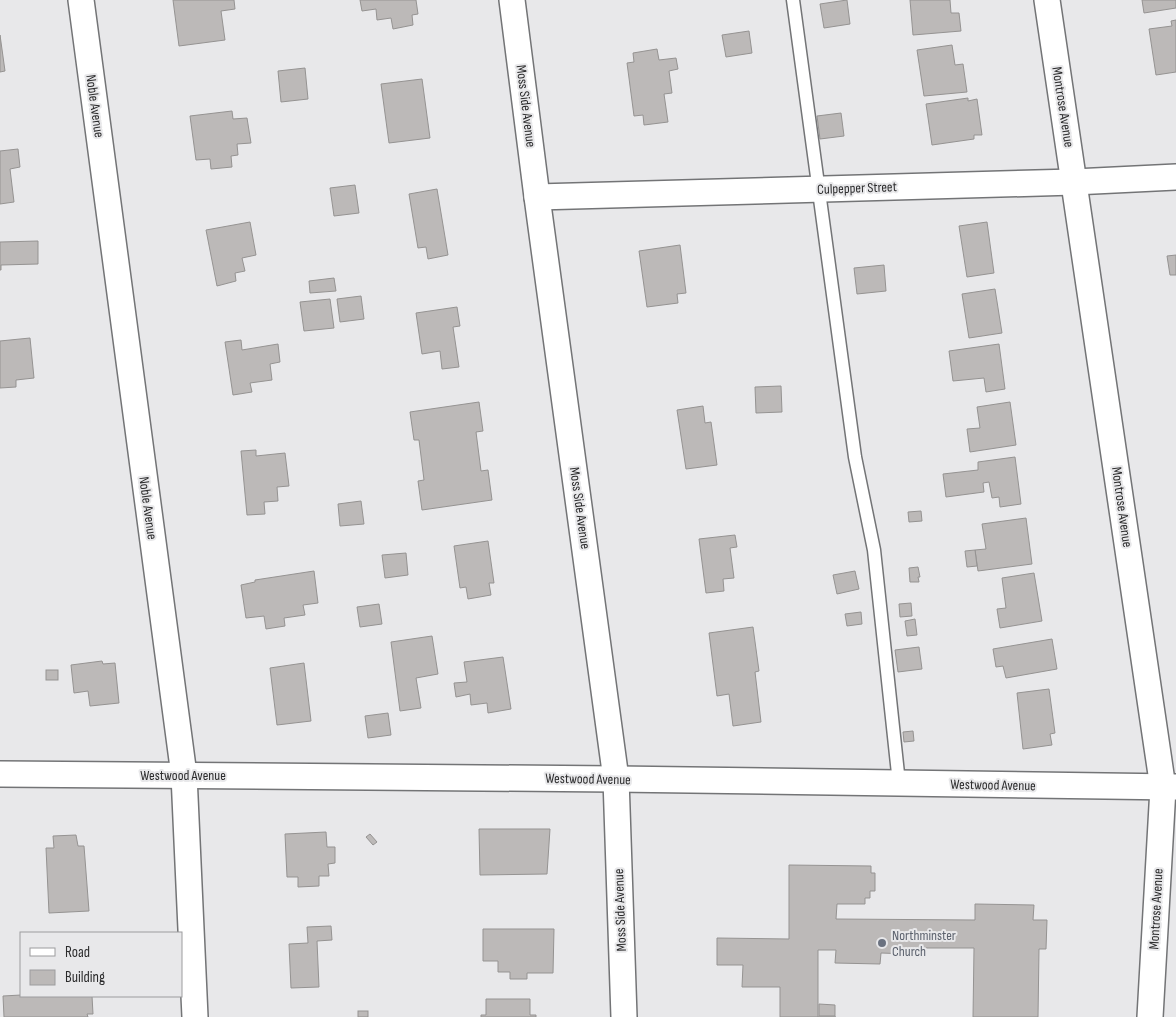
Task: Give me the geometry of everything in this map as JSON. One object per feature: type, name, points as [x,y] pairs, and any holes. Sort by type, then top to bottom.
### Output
[{"type":"street","name":"Noble Avenue","points":[[81,0],[184,775],[195,1017]]},
{"type":"street","name":"Moss Side Avenue","points":[[512,0],[616,779],[624,1017]]},
{"type":"street","name":"Montrose Avenue","points":[[1047,0],[1169,787],[1150,1017]]},
{"type":"street","name":"Culpepper Street","points":[[537,197],[1074,182],[1176,177]]},
{"type":"street","name":"Westwood Avenue","points":[[0,774],[616,779],[1169,787]]},
{"type":"lane","points":[[792,0],[855,457],[874,550],[899,784]]},
{"type":"building","points":[[173,0],[234,0],[235,9],[221,11],[225,40],[179,46]]},
{"type":"building","points":[[360,0],[416,0],[418,14],[412,15],[413,25],[393,29],[391,18],[377,20],[376,9],[362,11]]},
{"type":"building","points":[[847,0],[850,24],[824,28],[820,4]]},
{"type":"building","points":[[910,0],[950,0],[951,13],[959,13],[961,31],[913,35]]},
{"type":"building","points":[[1142,0],[1176,0],[1176,8],[1144,13]]},
{"type":"building","points":[[1176,20],[1176,72],[1156,75],[1149,29],[1172,26],[1171,21]]},
{"type":"building","points":[[749,31],[752,53],[726,57],[722,35]]},
{"type":"building","points":[[0,35],[5,71],[0,72]]},
{"type":"building","points":[[952,45],[955,65],[963,64],[967,92],[924,96],[917,50]]},
{"type":"building","points":[[657,49],[659,60],[676,58],[678,69],[669,71],[672,93],[664,94],[668,122],[644,125],[643,115],[634,116],[627,63],[634,62],[633,53]]},
{"type":"building","points":[[305,68],[308,99],[281,102],[278,71]]},
{"type":"building","points":[[422,79],[430,138],[389,143],[381,84]]},
{"type":"building","points":[[968,98],[968,101],[977,99],[982,135],[974,135],[974,139],[932,145],[926,104]]},
{"type":"building","points":[[232,111],[233,119],[247,118],[251,143],[237,144],[238,155],[231,156],[232,167],[211,169],[210,159],[196,160],[190,116]]},
{"type":"building","points":[[841,113],[844,136],[820,139],[817,116]]},
{"type":"building","points":[[18,149],[20,167],[10,169],[14,202],[0,204],[0,151]]},
{"type":"building","points":[[355,185],[359,213],[334,216],[330,188]]},
{"type":"building","points":[[437,189],[448,255],[428,259],[426,247],[418,248],[409,194]]},
{"type":"building","points":[[250,222],[256,255],[242,258],[245,271],[235,273],[236,281],[217,286],[206,230]]},
{"type":"building","points":[[987,222],[994,273],[967,277],[959,226]]},
{"type":"building","points":[[38,241],[38,264],[1,265],[0,270],[0,242]]},
{"type":"building","points":[[680,245],[686,293],[677,294],[678,303],[647,307],[639,251]]},
{"type":"building","points":[[1176,255],[1176,275],[1170,275],[1167,256]]},
{"type":"building","points":[[884,265],[886,291],[857,294],[854,268]]},
{"type":"building","points":[[334,278],[336,291],[310,293],[309,281]]},
{"type":"building","points":[[995,289],[1002,333],[969,338],[962,294]]},
{"type":"building","points":[[361,296],[364,319],[340,322],[337,299]]},
{"type":"building","points":[[330,299],[334,328],[304,331],[300,302]]},
{"type":"building","points":[[457,307],[460,326],[453,327],[459,367],[442,369],[440,351],[422,354],[416,313]]},
{"type":"building","points":[[30,338],[34,378],[16,380],[16,387],[0,388],[0,341]]},
{"type":"building","points":[[241,340],[242,350],[278,344],[280,362],[270,364],[272,380],[250,383],[252,392],[233,395],[225,342]]},
{"type":"building","points":[[999,344],[1005,389],[986,392],[984,378],[953,381],[949,351]]},
{"type":"building","points":[[781,386],[782,412],[756,413],[755,387]]},
{"type":"building","points":[[479,402],[483,431],[476,432],[481,471],[488,470],[492,500],[422,510],[418,481],[424,480],[419,440],[414,440],[410,412]]},
{"type":"building","points":[[1010,402],[1016,445],[970,452],[967,429],[980,428],[977,407]]},
{"type":"building","points":[[703,406],[705,423],[711,422],[717,465],[686,469],[677,410]]},
{"type":"building","points":[[256,450],[256,456],[285,453],[289,486],[277,487],[278,501],[264,502],[265,514],[247,515],[241,451]]},
{"type":"building","points":[[1015,457],[1021,504],[1000,507],[999,497],[992,498],[989,482],[983,483],[984,492],[946,497],[943,474],[978,470],[978,462]]},
{"type":"building","points":[[361,501],[364,524],[340,526],[338,504]]},
{"type":"building","points":[[921,511],[922,521],[909,522],[908,512]]},
{"type":"building","points":[[1026,518],[1032,564],[978,571],[975,550],[986,549],[982,524]]},
{"type":"building","points":[[735,535],[737,547],[730,548],[734,578],[723,579],[724,591],[706,593],[699,539]]},
{"type":"building","points":[[488,541],[494,583],[489,583],[491,595],[468,599],[466,587],[460,588],[454,546]]},
{"type":"building","points":[[975,550],[977,566],[967,567],[965,551]]},
{"type":"building","points":[[406,553],[408,575],[385,578],[382,555]]},
{"type":"building","points":[[918,567],[919,582],[910,582],[909,568]]},
{"type":"building","points":[[314,571],[318,603],[303,605],[305,615],[284,618],[285,626],[266,629],[264,616],[246,618],[241,585],[255,582],[255,580]]},
{"type":"building","points":[[855,571],[859,589],[837,594],[833,575]]},
{"type":"building","points":[[1034,573],[1042,621],[1000,628],[997,609],[1006,608],[1002,578]]},
{"type":"building","points":[[911,603],[912,616],[900,617],[899,604]]},
{"type":"building","points":[[379,604],[382,624],[360,627],[357,607]]},
{"type":"building","points":[[861,612],[862,624],[847,626],[845,614]]},
{"type":"building","points":[[915,619],[917,635],[907,636],[905,621]]},
{"type":"building","points":[[753,627],[759,671],[755,672],[761,722],[733,726],[729,694],[717,696],[709,633]]},
{"type":"building","points":[[432,636],[438,674],[416,678],[421,708],[400,711],[391,642]]},
{"type":"building","points":[[1052,639],[1057,669],[1006,678],[1003,666],[996,667],[993,649]]},
{"type":"building","points":[[919,647],[922,669],[898,672],[895,650]]},
{"type":"building","points":[[503,657],[511,709],[488,713],[487,703],[471,705],[470,694],[456,697],[454,683],[467,682],[464,662]]},
{"type":"building","points":[[102,661],[103,664],[115,663],[119,703],[90,706],[88,691],[74,693],[71,665]]},
{"type":"building","points":[[304,663],[311,721],[277,725],[270,668]]},
{"type":"building","points":[[46,670],[58,670],[58,680],[46,680]]},
{"type":"building","points":[[1049,689],[1055,733],[1050,734],[1052,745],[1023,749],[1017,693]]},
{"type":"building","points":[[388,713],[391,735],[368,738],[365,716]]},
{"type":"building","points":[[913,731],[914,741],[904,742],[903,732]]},
{"type":"building","points":[[479,829],[550,829],[547,874],[480,875]]},
{"type":"building","points":[[326,832],[327,847],[335,847],[335,863],[328,864],[329,876],[319,876],[319,886],[298,887],[298,877],[287,877],[285,834]]},
{"type":"building","points":[[370,834],[377,842],[373,845],[366,837]]},
{"type":"building","points":[[76,835],[78,846],[84,846],[89,911],[49,913],[46,848],[54,848],[53,836]]},
{"type":"building","name":"Northminster Church","points":[[789,865],[871,866],[871,873],[875,873],[875,891],[870,891],[870,898],[865,898],[865,904],[837,904],[836,919],[975,920],[975,904],[1034,905],[1033,920],[1047,920],[1046,949],[1039,949],[1038,1017],[973,1017],[974,948],[909,948],[909,954],[881,953],[880,964],[835,963],[836,950],[818,950],[818,1017],[780,1017],[780,987],[742,987],[743,965],[717,965],[717,938],[789,939]]},
{"type":"building","points":[[331,926],[332,940],[317,941],[319,987],[291,988],[289,944],[308,943],[307,927]]},
{"type":"building","points":[[483,929],[554,929],[553,973],[527,973],[527,979],[510,979],[510,972],[498,972],[498,961],[483,961]]},
{"type":"building","points":[[3,996],[92,997],[93,1014],[87,1014],[88,1017],[4,1017]]},
{"type":"building","points":[[486,999],[530,999],[530,1015],[536,1015],[536,1017],[481,1017],[481,1015],[486,1015]]},
{"type":"building","points":[[819,1004],[835,1005],[835,1016],[819,1016]]},
{"type":"building","points":[[358,1011],[368,1011],[368,1017],[358,1017]]},
{"type":"place","name":"Northminster Church","points":[[882,943]]}]
